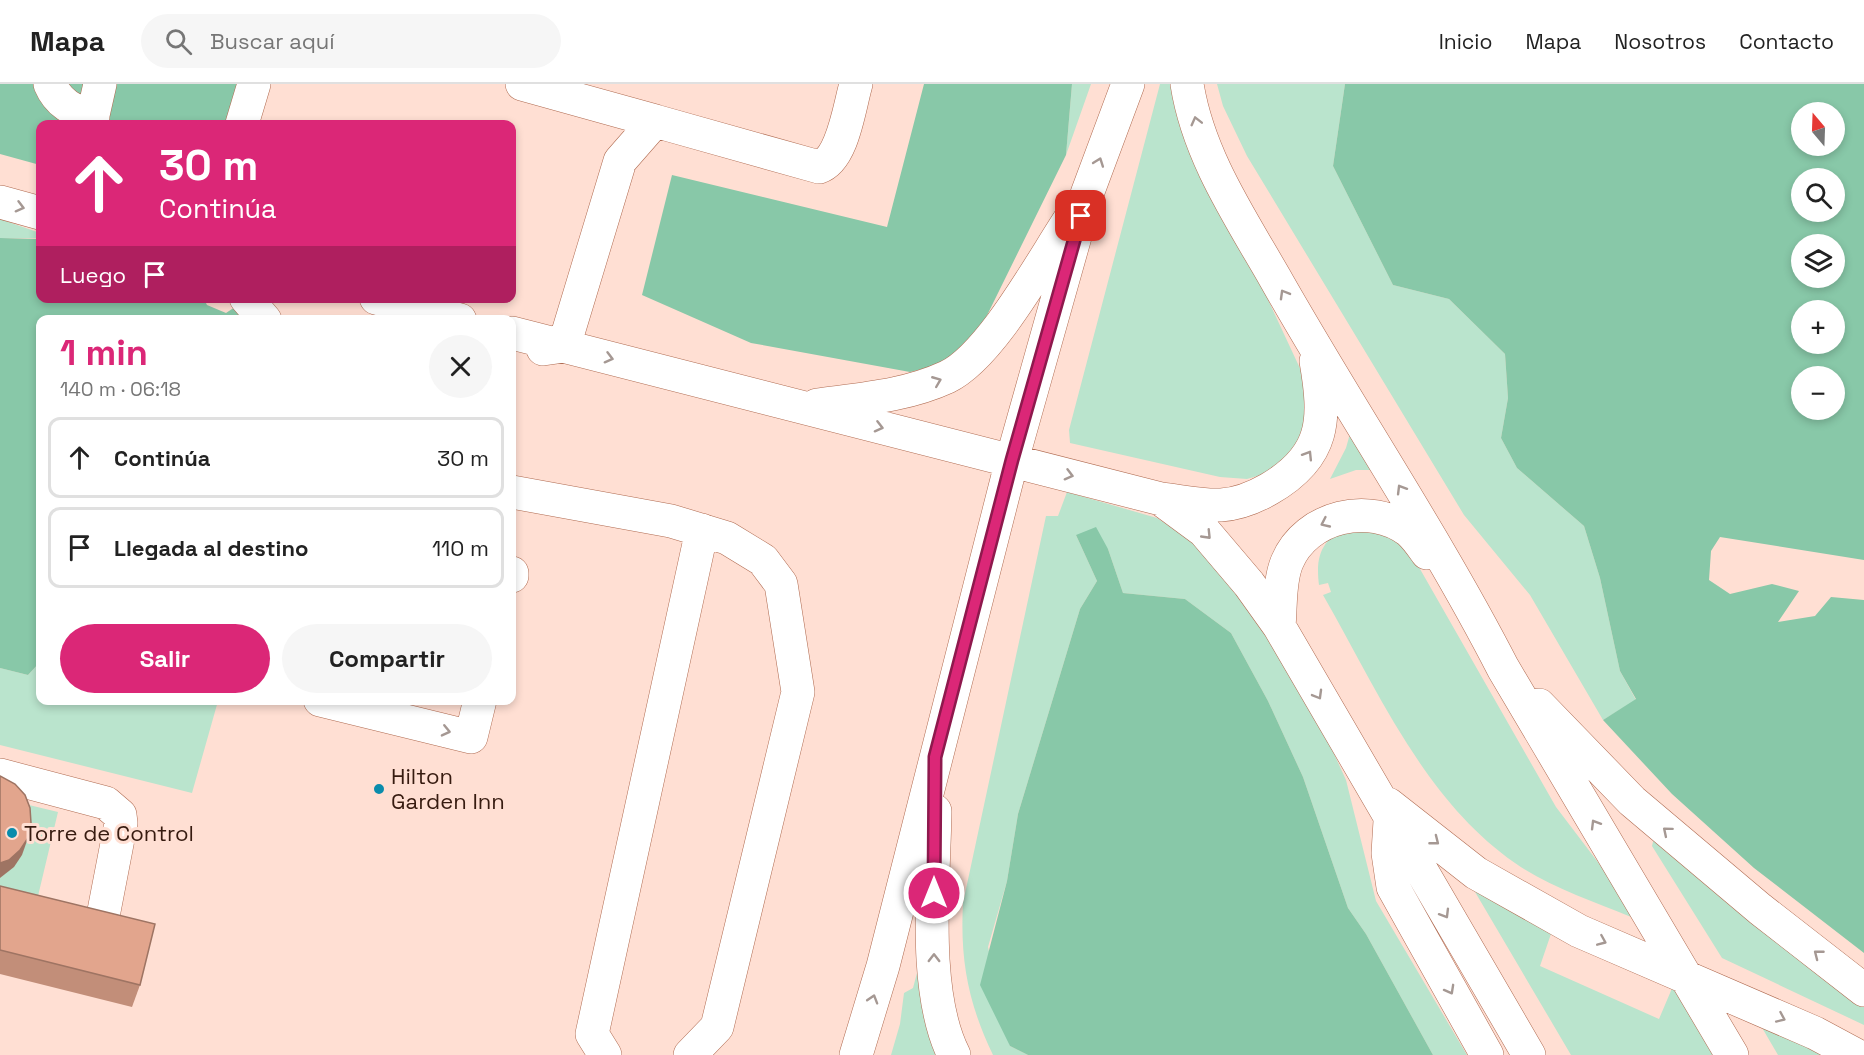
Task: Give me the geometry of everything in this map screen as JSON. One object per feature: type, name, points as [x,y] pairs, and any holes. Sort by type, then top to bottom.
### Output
[{"type":"street","points":[[50,84],[55,95],[74,111],[90,120]]},
{"type":"street","points":[[92,120],[100,84]]},
{"type":"street","points":[[244,120],[254,84]]},
{"type":"street","points":[[522,84],[819,167],[829,164],[837,153],[856,84]]},
{"type":"street","points":[[856,1055],[883,966],[1012,460],[1087,194],[1128,84]]},
{"type":"street","points":[[1187,84],[1201,140],[1234,205],[1313,345],[1471,605],[1503,668],[1688,976],[1732,1055]]},
{"type":"street","points":[[564,346],[620,161],[655,121]]},
{"type":"street","points":[[798,407],[892,395],[919,388],[948,376],[969,362],[993,335],[1087,194]]},
{"type":"street","points":[[0,202],[36,212]]},
{"type":"street","points":[[250,303],[261,315]]},
{"type":"street","points":[[395,303],[441,315]]},
{"type":"street","points":[[516,334],[1161,500],[1222,505],[1253,498],[1281,482],[1303,463],[1320,426],[1323,402],[1313,345]]},
{"type":"street","points":[[516,353],[564,346]]},
{"type":"street","points":[[516,493],[671,521],[728,538],[746,547],[763,560],[781,584],[798,692],[717,1027],[690,1055]]},
{"type":"street","points":[[1161,500],[1204,531],[1250,584],[1279,626],[1390,821],[1528,1055]]},
{"type":"street","points":[[1279,626],[1287,563],[1297,543],[1313,529],[1339,517],[1361,514],[1383,518],[1409,531],[1471,605]]},
{"type":"street","points":[[605,1055],[592,1034],[702,530]]},
{"type":"street","points":[[1503,668],[1632,801],[1760,909],[1864,990]]},
{"type":"street","points":[[340,705],[471,737],[479,705]]},
{"type":"street","points":[[935,757],[934,983],[948,1043],[954,1055]]},
{"type":"street","points":[[0,775],[106,803],[120,815],[121,823],[104,911]]},
{"type":"street","points":[[1373,791],[1476,873],[1579,931],[1688,976],[1815,1033],[1856,1055]]},
{"type":"street","points":[[1390,821],[1388,853],[1393,887],[1487,1055]]},
{"type":"green space","points":[[0,84],[243,84],[231,120],[36,120],[36,164],[0,154]]},
{"type":"green space","points":[[924,84],[1072,84],[1066,155],[966,358],[910,372],[751,343],[642,295],[672,175],[887,227]]},
{"type":"green space","points":[[1072,84],[1091,84],[1066,155]]},
{"type":"green space","points":[[1160,84],[1176,84],[1210,175],[1304,377],[1305,426],[1297,444],[1271,472],[1247,479],[1220,477],[1070,443],[1069,430]]},
{"type":"green space","points":[[1217,84],[1345,84],[1333,166],[1393,285],[1449,299],[1505,354],[1508,398],[1501,438],[1517,468],[1584,526],[1600,578],[1620,671],[1636,700],[1603,720],[1530,595],[1464,515],[1247,156],[1223,106]]},
{"type":"green space","points":[[1345,84],[1864,84],[1864,560],[1720,537],[1711,551],[1709,580],[1730,594],[1772,584],[1799,591],[1778,622],[1815,616],[1831,597],[1864,600],[1864,953],[1754,868],[1672,794],[1603,720],[1636,699],[1620,671],[1600,578],[1584,526],[1517,468],[1501,438],[1508,398],[1505,354],[1449,299],[1393,285],[1333,166]]},
{"type":"green space","points":[[0,219],[36,232],[36,238],[0,238]]},
{"type":"green space","points":[[0,238],[36,239],[36,303],[206,303],[226,313],[235,307],[243,315],[36,315],[36,666],[28,675],[0,668]]},
{"type":"green space","points":[[1351,430],[1374,470],[1356,470],[1330,479],[1346,448]]},
{"type":"green space","points":[[1067,492],[1157,518],[1186,537],[1217,564],[1237,587],[1320,723],[1346,780],[1376,901],[1467,1055],[1433,1055],[1366,934],[1348,908],[1303,777],[1268,701],[1231,633],[1185,599],[1123,593],[1108,549],[1076,535],[1097,581],[1080,609],[1018,814],[1007,881],[988,947],[1010,1046],[1028,1055],[993,1055],[977,1017],[968,981],[963,943],[963,903],[1046,516],[1058,516]]},
{"type":"green space","points":[[1351,524],[1404,541],[1556,807],[1635,911],[1631,917],[1557,886],[1515,863],[1483,837],[1454,808],[1428,775],[1383,704],[1323,595],[1331,592],[1328,583],[1319,585],[1318,564],[1323,548],[1334,535]]},
{"type":"green space","points":[[1096,527],[1108,549],[1123,593],[1185,599],[1231,633],[1268,701],[1303,777],[1348,908],[1366,934],[1433,1055],[1028,1055],[1010,1046],[980,985],[1007,881],[1018,814],[1080,609],[1097,581],[1076,535]]},
{"type":"green space","points":[[36,666],[36,705],[217,705],[192,793],[0,745],[0,668],[28,675]]},
{"type":"green space","points":[[0,798],[58,812],[38,896],[0,887]]},
{"type":"green space","points":[[1654,838],[1864,1001],[1864,1025],[1722,958],[1652,846]]},
{"type":"green space","points":[[1468,880],[1553,928],[1540,966],[1659,1019],[1673,986],[1725,1055],[1571,1055]]},
{"type":"green space","points":[[917,973],[924,973],[947,1055],[891,1055],[900,1024],[904,993],[913,988]]},
{"type":"green space","points":[[1754,1014],[1847,1055],[1778,1055]]},
{"type":"building","points":[[0,776],[15,784],[25,795],[30,808],[31,823],[28,838],[20,850],[9,860],[0,863]]},
{"type":"building","points":[[0,886],[155,924],[140,985],[0,950]]},
{"type":"place","name":"Hilton Garden Inn","points":[[379,789]]},
{"type":"place","name":"Torre de Control","points":[[12,833]]},
{"type":"route","points":[[934,893],[935,757],[1012,460],[1081,216]]}]
